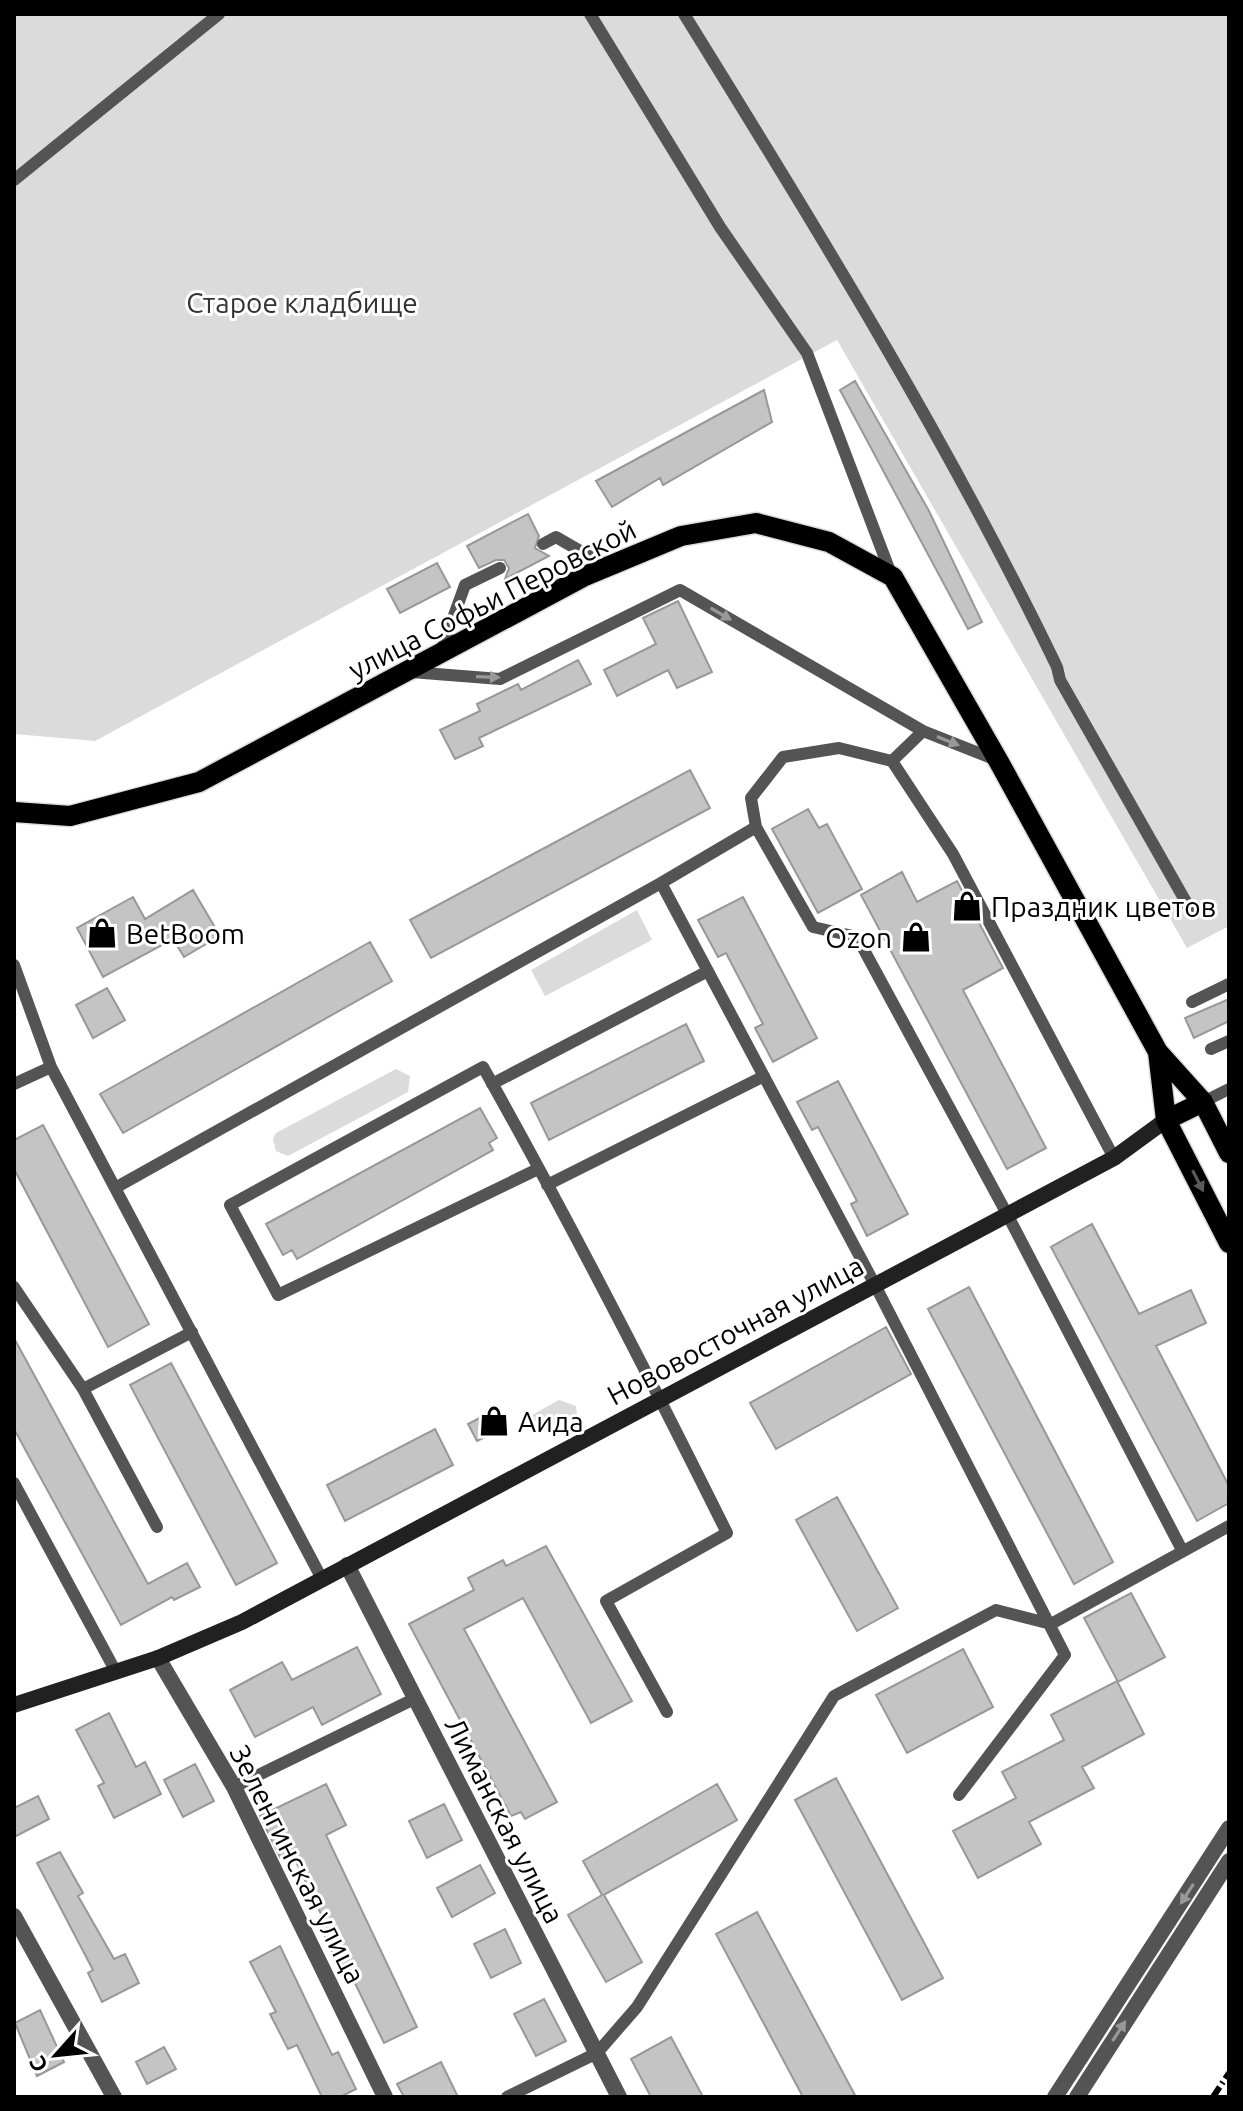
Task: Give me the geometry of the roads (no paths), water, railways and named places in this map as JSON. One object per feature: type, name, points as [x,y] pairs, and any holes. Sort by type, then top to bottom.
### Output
[{"type":"main road","name":"улица Софьи Перовской","points":[[14,812],[70,816],[199,782],[606,566],[681,536],[756,523],[829,542],[893,577]]},
{"type":"main road","points":[[893,577],[999,762],[1158,1052],[1203,1102],[1229,1153]]},
{"type":"main road","points":[[1158,1052],[1166,1120],[1229,1243]]},
{"type":"main road","points":[[1166,1120],[1203,1102]]},
{"type":"main road","name":"Нововосточная улица","points":[[14,1705],[158,1658],[242,1622],[1114,1158],[1166,1120]]},
{"type":"street","name":"Лиманская улица","points":[[347,1565],[619,2097]]},
{"type":"street","name":"Зеленгинская улица","points":[[158,1658],[234,1787],[385,2097]]},
{"type":"street","points":[[1055,2097],[1229,1828]]},
{"type":"street","points":[[1077,2097],[1229,1861]]},
{"type":"street","points":[[14,1916],[114,2097]]},
{"type":"lane","points":[[590,14],[720,227],[807,353],[893,577]]},
{"type":"lane","points":[[684,14],[838,264],[1007,563],[1057,667],[1060,680],[1190,909]]},
{"type":"lane","points":[[14,180],[211,16]]},
{"type":"lane","points":[[543,544],[556,537],[606,566]]},
{"type":"lane","points":[[440,654],[465,585],[500,568]]},
{"type":"lane","points":[[411,672],[500,679],[680,590],[923,731],[999,762]]},
{"type":"lane","points":[[892,761],[923,731]]},
{"type":"lane","points":[[1114,1158],[953,854],[892,761],[839,748],[783,757],[751,798],[756,827],[813,927],[857,937],[1007,1214],[1182,1550]]},
{"type":"lane","points":[[115,1188],[756,827]]},
{"type":"lane","points":[[661,883],[875,1285],[1065,1655],[959,1795]]},
{"type":"lane","points":[[14,965],[51,1067],[322,1579]]},
{"type":"lane","points":[[492,1084],[708,971]]},
{"type":"lane","points":[[1192,1002],[1229,984]]},
{"type":"lane","points":[[1211,1049],[1229,1041]]},
{"type":"lane","points":[[14,1084],[51,1067]]},
{"type":"lane","points":[[538,1169],[278,1295],[230,1205],[483,1067],[547,1185],[661,1399],[727,1533],[606,1601],[667,1712]]},
{"type":"lane","points":[[547,1185],[764,1076]]},
{"type":"lane","points":[[1203,1102],[1229,1089]]},
{"type":"lane","points":[[14,1287],[83,1389],[157,1527]]},
{"type":"lane","points":[[83,1389],[192,1332]]},
{"type":"lane","points":[[14,1483],[116,1672]]},
{"type":"lane","points":[[507,2097],[597,2053],[637,2007],[834,1696],[996,1610],[1051,1624],[1229,1526]]},
{"type":"lane","points":[[234,1787],[414,1699]]},
{"type":"railway","points":[[1213,2097],[1229,2073]]},
{"type":"place","name":"Праздник цветов","points":[[967,906]]},
{"type":"place","name":"BetBoom","points":[[102,933]]},
{"type":"place","name":"Ozon","points":[[916,937]]},
{"type":"place","name":"Аида","points":[[494,1421]]},
{"type":"park label","name":"Старое кладбище","points":[[302,302]]}]
